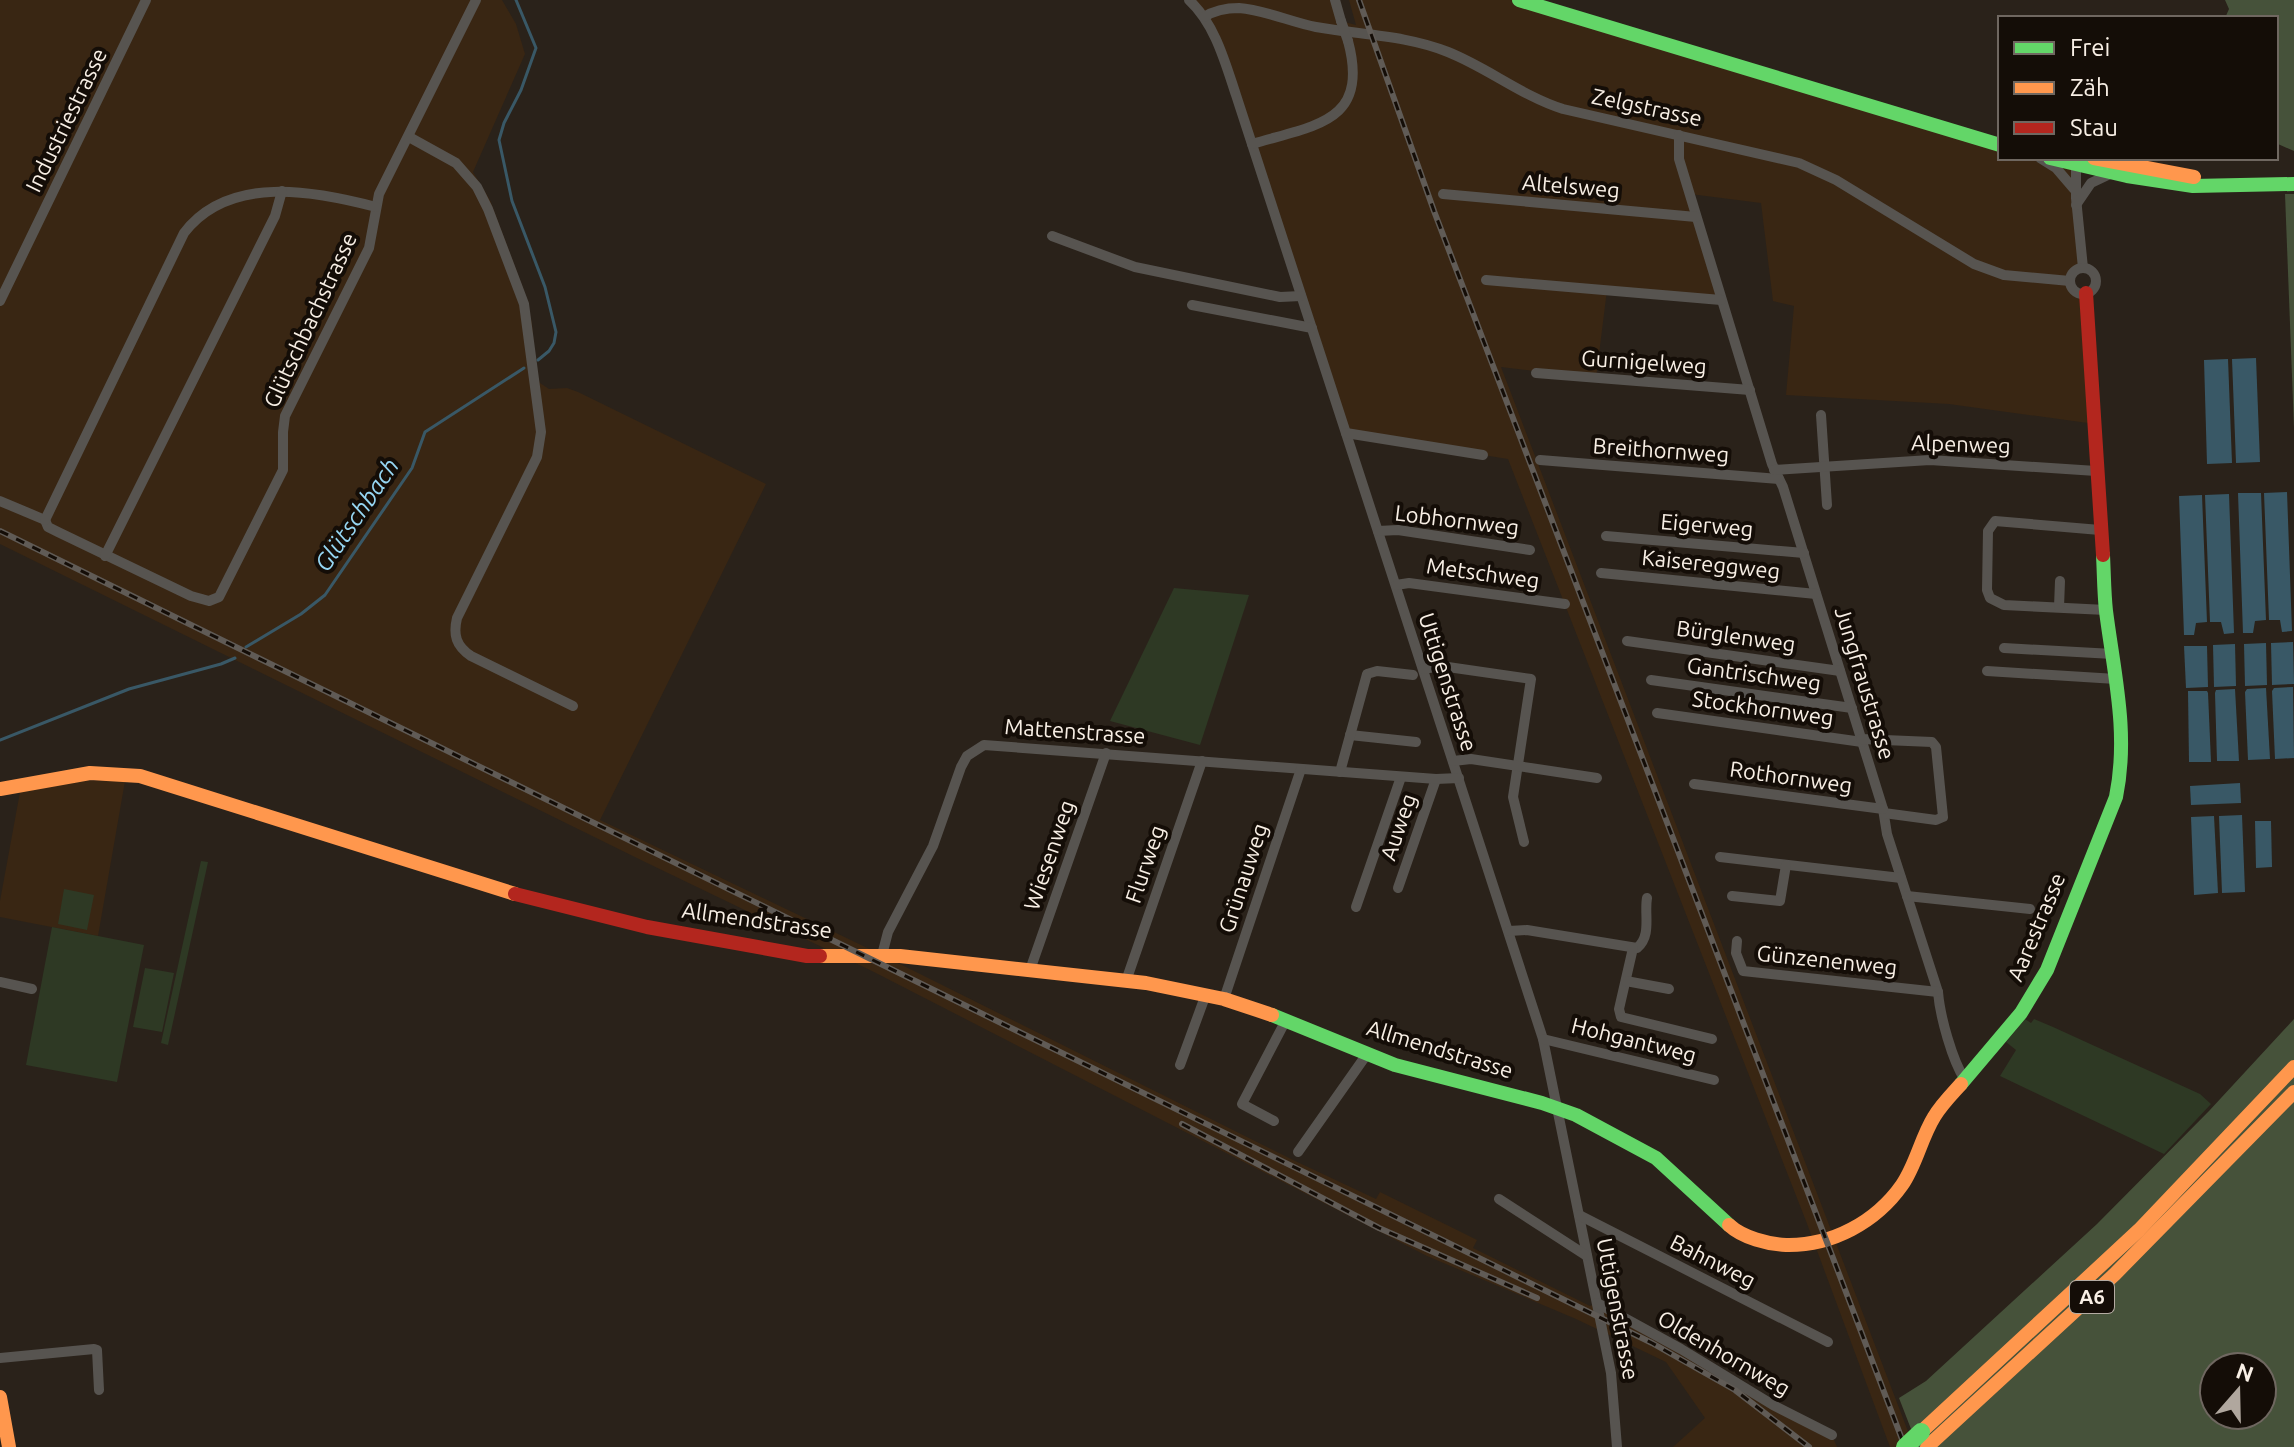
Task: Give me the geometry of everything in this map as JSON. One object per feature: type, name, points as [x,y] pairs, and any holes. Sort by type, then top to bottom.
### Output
[{"type":"main road","points":[[1519,0],[1753,73],[1923,120],[1998,135]]},
{"type":"main road","points":[[1923,120],[1998,144]]},
{"type":"main road","points":[[2105,160],[2238,185]]},
{"type":"main road","points":[[2076,161],[2112,173],[2193,186],[2294,184]]},
{"type":"main road","name":"Aarestrasse","points":[[1558,1108],[1648,1153],[1735,1231],[1762,1242],[1791,1246],[1843,1234],[1884,1207],[1908,1176],[1929,1124],[2021,1013],[2042,981],[2116,797],[2122,767],[2116,679],[2106,610],[2086,293]]},
{"type":"main road","name":"Allmendstrasse","points":[[0,789],[90,773],[140,776],[432,870],[600,917],[807,956],[882,955],[1126,981],[1215,997],[1286,1020],[1412,1070],[1558,1108]]},
{"type":"main road","name":"A6","points":[[1924,1440],[2148,1222],[2294,1067]]},
{"type":"main road","name":"A6","points":[[1905,1447],[1924,1440],[2122,1268],[2294,1092]]},
{"type":"main road","points":[[0,1400],[9,1447]]},
{"type":"street","name":"Industriestrasse","points":[[0,301],[146,0]]},
{"type":"street","name":"Glütschbachstrasse","points":[[0,501],[45,520],[48,527],[191,596],[209,601],[219,597],[283,470],[285,416],[369,248],[379,194],[476,0]]},
{"type":"street","points":[[1189,0],[1204,17],[1226,64],[1252,144],[1325,120],[1343,107],[1353,86],[1354,72],[1335,0]]},
{"type":"street","name":"Zelgstrasse","points":[[1204,17],[1222,9],[1245,9],[1311,26],[1424,45],[1458,56],[1548,104],[1775,157],[1818,171],[1983,267],[2027,279],[2070,281]]},
{"type":"street","name":"Jungfraustrasse","points":[[1679,135],[1679,159],[1721,300],[1804,553],[1938,992],[1947,1031],[1965,1080]]},
{"type":"street","points":[[409,137],[456,163],[483,197],[524,304],[541,432],[537,457],[457,618],[454,631],[462,650],[471,656],[573,706]]},
{"type":"street","name":"Uttigenstrasse","points":[[1252,144],[1396,585],[1418,672],[1459,778],[1543,1039],[1613,1387],[1617,1447]]},
{"type":"street","points":[[2043,160],[2056,168],[2075,191]]},
{"type":"street","points":[[2076,161],[2075,191],[2083,268]]},
{"type":"street","points":[[2076,205],[2094,180],[2112,173]]},
{"type":"street","name":"Glütschbachstrasse","points":[[45,520],[184,233],[200,215],[212,208],[260,193],[282,191],[352,199],[376,207]]},
{"type":"street","points":[[105,556],[275,216],[282,191]]},
{"type":"street","name":"Altelsweg","points":[[1443,194],[1696,217]]},
{"type":"street","points":[[1052,236],[1147,270],[1280,297],[1301,296]]},
{"type":"street","points":[[2083,268],[2090,270],[2095,277],[2094,286],[2086,293],[2076,292],[2070,281],[2075,271],[2083,268]]},
{"type":"street","points":[[1486,280],[1721,300]]},
{"type":"street","points":[[1192,305],[1312,328]]},
{"type":"street","name":"Gurnigelweg","points":[[1536,373],[1750,390]]},
{"type":"street","points":[[1821,415],[1827,505]]},
{"type":"street","points":[[1346,433],[1483,455]]},
{"type":"street","name":"Breithornweg","points":[[1540,460],[1777,475]]},
{"type":"street","name":"Alpenweg","points":[[1777,475],[1825,467],[1930,460],[2096,471]]},
{"type":"street","points":[[2100,530],[2001,520],[1990,525],[1987,590],[1990,598],[2004,605],[2106,610]]},
{"type":"street","name":"Lobhornweg","points":[[1378,531],[1398,530],[1530,550]]},
{"type":"street","name":"Eigerweg","points":[[1606,536],[1804,553]]},
{"type":"street","name":"Kaisereggweg","points":[[1601,573],[1816,594]]},
{"type":"street","points":[[2059,607],[2060,581]]},
{"type":"street","name":"Metschweg","points":[[1396,585],[1409,583],[1565,604]]},
{"type":"street","name":"Bürglenweg","points":[[1627,641],[1840,671]]},
{"type":"street","points":[[2004,648],[2113,654]]},
{"type":"street","points":[[1340,772],[1367,674],[1377,671],[1418,672],[1441,666],[1531,679],[1513,803],[1524,842]]},
{"type":"street","points":[[1987,671],[2116,679]]},
{"type":"street","name":"Gantrischweg","points":[[1651,680],[1852,708]]},
{"type":"street","name":"Stockhornweg","points":[[1657,713],[1862,741],[1932,742],[1936,747],[1943,817],[1936,820],[1883,811]]},
{"type":"street","points":[[1350,735],[1416,742]]},
{"type":"street","name":"Mattenstrasse","points":[[882,955],[888,932],[933,846],[967,756],[984,745],[1401,777],[1459,778]]},
{"type":"street","name":"Wiesenweg","points":[[1030,970],[1106,753]]},
{"type":"street","points":[[1453,761],[1471,759],[1597,778]]},
{"type":"street","name":"Flurweg","points":[[1126,981],[1202,761]]},
{"type":"street","name":"Grünauweg","points":[[1180,1065],[1215,997],[1301,769]]},
{"type":"street","points":[[1356,907],[1401,777]]},
{"type":"street","name":"Auweg","points":[[1398,888],[1436,779]]},
{"type":"street","name":"Rothornweg","points":[[1694,784],[1883,811]]},
{"type":"street","points":[[1720,857],[1901,878]]},
{"type":"street","points":[[1732,896],[1780,901],[1786,865]]},
{"type":"street","points":[[1907,896],[2030,909]]},
{"type":"street","points":[[1509,931],[1527,930],[1633,948],[1641,946],[1644,941],[1647,898]]},
{"type":"street","name":"Günzenenweg","points":[[1737,941],[1736,953],[1743,971],[1938,992]]},
{"type":"street","points":[[1633,948],[1619,1009],[1621,1017],[1712,1039]]},
{"type":"street","points":[[1626,981],[1669,989]]},
{"type":"street","points":[[0,982],[32,989]]},
{"type":"street","points":[[1274,1121],[1242,1104],[1286,1020]]},
{"type":"street","name":"Hohgantweg","points":[[1543,1039],[1714,1080]]},
{"type":"street","points":[[1298,1152],[1367,1054]]},
{"type":"street","points":[[1499,1199],[1587,1256]]},
{"type":"street","name":"Bahnweg","points":[[1579,1215],[1828,1342]]},
{"type":"street","name":"Oldenhornweg","points":[[1597,1303],[1721,1372],[1773,1405],[1832,1435]]},
{"type":"street","points":[[0,1358],[94,1349],[97,1350],[99,1390]]},
{"type":"shaded area","points":[[0,0],[502,0],[516,24],[525,54],[473,172],[490,200],[523,288],[532,323],[536,373],[540,383],[549,389],[567,388],[578,392],[766,484],[600,820],[882,955],[1293,1160],[1376,1199],[1380,1192],[1477,1240],[1473,1248],[1590,1306],[1597,1303],[1832,1435],[1837,1447],[1673,1447],[1705,1418],[1666,1362],[1576,1319],[1427,1256],[874,972],[0,544]]},
{"type":"shaded area","points":[[1189,0],[1335,0],[1341,21],[1356,25],[1349,0],[1519,0],[1998,144],[1998,160],[2058,160],[2075,164],[2083,268],[2075,271],[2070,281],[2073,289],[2081,293],[2095,424],[1949,404],[1786,395],[1794,306],[1773,301],[1761,203],[1690,194],[1721,300],[1607,290],[1596,378],[1501,367],[1914,1447],[1890,1447],[1806,1221],[1508,459],[1346,433],[1226,64]]},
{"type":"shaded area","points":[[85,781],[125,781],[98,936],[0,917],[0,901],[20,792]]},
{"type":"green space","points":[[2225,0],[2294,0],[2294,151],[2278,144],[2278,16],[2226,16],[2229,9]]},
{"type":"green space","points":[[2285,194],[2294,194],[2294,428]]},
{"type":"green space","points":[[1174,588],[1249,595],[1200,745],[1110,721]]},
{"type":"green space","points":[[201,861],[208,862],[168,1045],[161,1043]]},
{"type":"green space","points":[[64,889],[94,895],[87,930],[58,924]]},
{"type":"green space","points":[[52,927],[144,945],[117,1082],[26,1065]]},
{"type":"green space","points":[[145,968],[174,973],[162,1032],[133,1027]]},
{"type":"green space","points":[[2025,1019],[2031,1023],[2034,1019],[2053,1027],[2200,1094],[2211,1104],[2164,1154],[2000,1076],[2016,1050],[2006,1042]]},
{"type":"green space","points":[[2294,1019],[2294,1447],[1918,1447],[1899,1398],[1926,1381],[2097,1224],[2209,1111]]},
{"type":"water","points":[[2256,358],[2260,462],[2236,463],[2232,359]]},
{"type":"water","points":[[2228,359],[2232,463],[2207,464],[2204,360]]},
{"type":"water","points":[[2287,492],[2292,631],[2282,632],[2280,620],[2269,620],[2264,493]]},
{"type":"water","points":[[2238,493],[2261,493],[2266,620],[2255,621],[2253,633],[2243,633]]},
{"type":"water","points":[[2229,494],[2234,633],[2224,634],[2221,622],[2210,622],[2205,495]]},
{"type":"water","points":[[2202,495],[2207,622],[2196,623],[2194,635],[2184,635],[2179,496]]},
{"type":"water","points":[[2293,642],[2294,684],[2272,685],[2271,643]]},
{"type":"water","points":[[2266,643],[2267,685],[2245,686],[2244,644]]},
{"type":"water","points":[[2235,644],[2236,686],[2214,687],[2213,645]]},
{"type":"water","points":[[2184,646],[2207,646],[2208,687],[2186,688]]},
{"type":"water","points":[[2293,687],[2294,758],[2275,759],[2272,691],[2274,688]]},
{"type":"water","points":[[2266,688],[2270,759],[2248,760],[2245,692],[2247,689]]},
{"type":"water","points":[[2235,689],[2239,761],[2217,761],[2215,693],[2216,690]]},
{"type":"water","points":[[2188,691],[2208,693],[2211,762],[2189,762]]},
{"type":"water","points":[[2240,783],[2241,803],[2191,805],[2190,786]]},
{"type":"water","points":[[2242,815],[2245,892],[2222,893],[2219,816]]},
{"type":"water","points":[[2214,816],[2218,893],[2194,895],[2191,817]]},
{"type":"water","points":[[2255,821],[2271,821],[2272,867],[2256,868]]},
{"type":"waterway","name":"Glütschbach","points":[[516,0],[536,48],[499,140],[512,201],[545,287],[556,332],[549,351],[538,360]]},
{"type":"waterway","name":"Glütschbach","points":[[246,647],[301,614],[325,595],[412,468],[425,432],[524,368]]},
{"type":"waterway","name":"Glütschbach","points":[[0,740],[129,689],[235,658]]},
{"type":"railway","points":[[1359,0],[1434,211],[1905,1447]]},
{"type":"railway","points":[[0,531],[1652,1343],[1735,1390],[1809,1447]]},
{"type":"railway","points":[[1182,1124],[1379,1228],[1537,1298]]},
{"type":"traffic: fast","points":[[1519,0],[1998,144]]},
{"type":"traffic: fast","points":[[2059,160],[2127,176],[2193,186],[2294,184]]},
{"type":"traffic: fast","points":[[1961,1084],[2021,1013],[2047,970],[2116,797],[2121,727],[2106,611],[2103,555]]},
{"type":"traffic: fast","points":[[1272,1015],[1395,1065],[1542,1103],[1576,1115],[1656,1158],[1729,1225]]},
{"type":"traffic: fast","points":[[1905,1447],[1921,1432]]},
{"type":"traffic: slow","points":[[2105,160],[2194,177]]},
{"type":"traffic: slow","points":[[0,789],[90,773],[140,776],[515,894]]},
{"type":"traffic: slow","points":[[820,956],[900,956],[1146,983],[1224,999],[1272,1015]]},
{"type":"traffic: slow","points":[[1921,1432],[2139,1230],[2294,1067]]},
{"type":"traffic: slow","points":[[1729,1225],[1756,1240],[1786,1245],[1820,1241],[1866,1221],[1902,1185],[1934,1117],[1961,1084]]},
{"type":"traffic: slow","points":[[1927,1447],[2115,1274],[2294,1092]]},
{"type":"traffic: slow","points":[[0,1397],[9,1447]]},
{"type":"traffic: jam","points":[[2086,293],[2103,555]]},
{"type":"traffic: jam","points":[[515,894],[647,927],[820,956]]}]
